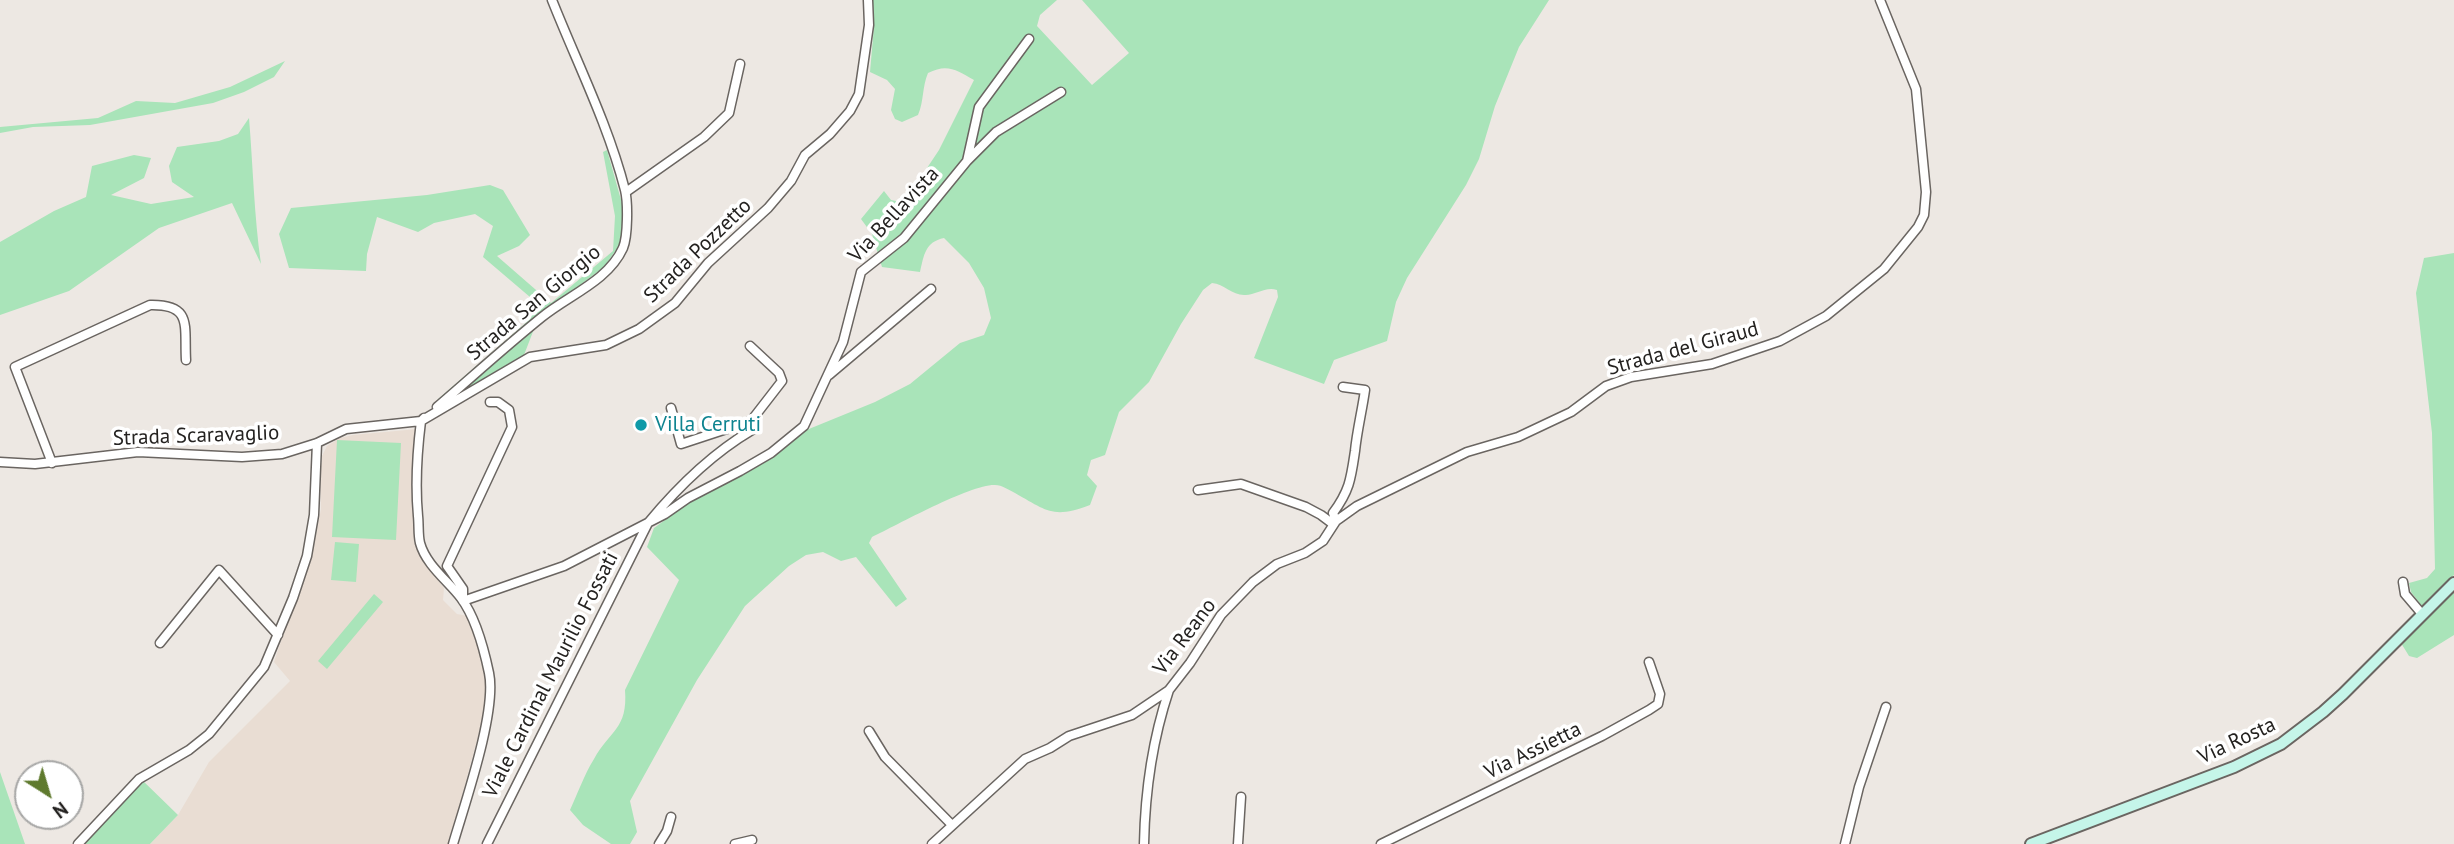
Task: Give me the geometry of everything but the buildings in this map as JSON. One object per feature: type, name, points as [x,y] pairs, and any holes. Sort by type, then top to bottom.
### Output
[{"type":"street","name":"Strada San Giorgio","points":[[421,421],[545,314],[596,280],[614,262],[624,246],[626,192],[594,101],[552,0]]},
{"type":"street","name":"Strada Pozzetto","points":[[421,421],[530,357],[606,345],[639,330],[675,303],[708,263],[768,208],[791,181],[805,155],[830,134],[850,111],[859,94],[869,25],[868,0]]},
{"type":"street","name":"Strada del Giraud","points":[[1334,522],[1357,506],[1466,452],[1518,437],[1571,412],[1606,386],[1631,377],[1712,364],[1780,341],[1826,316],[1884,269],[1918,227],[1924,215],[1926,192],[1916,89],[1880,0]]},
{"type":"street","name":"Via Bellavista","points":[[967,161],[979,107],[1029,39]]},
{"type":"street","points":[[626,192],[704,137],[729,113],[740,64]]},
{"type":"street","name":"Via Bellavista","points":[[648,523],[771,453],[804,426],[843,342],[861,272],[904,238],[967,161],[996,131],[1061,92]]},
{"type":"street","name":"Via Bellavista","points":[[827,377],[931,289]]},
{"type":"street","points":[[52,463],[15,367],[150,305],[167,305],[180,311],[184,318],[186,360]]},
{"type":"street","points":[[671,408],[681,444],[751,421],[782,381],[779,373],[750,345]]},
{"type":"street","name":"Via Reano","points":[[932,844],[1025,759],[1069,736],[1132,715],[1169,690],[1221,615],[1253,582],[1276,564],[1305,553],[1322,541],[1334,522],[1333,513],[1344,499],[1353,471],[1365,390],[1343,387]]},
{"type":"street","points":[[463,601],[463,589],[447,566],[512,427],[509,410],[498,402],[491,401]]},
{"type":"street","points":[[421,421],[416,489],[421,543],[429,560],[463,601],[479,638],[490,675],[490,700],[484,731],[453,844]]},
{"type":"street","name":"Strada Scaravaglio","points":[[0,462],[52,463],[138,452],[242,457],[282,454],[317,443],[346,429],[421,421]]},
{"type":"street","points":[[463,601],[564,566],[648,523],[662,506],[727,445],[752,430],[751,421]]},
{"type":"street","points":[[78,844],[139,779],[188,750],[209,734],[264,667],[307,556],[314,515],[317,443]]},
{"type":"street","points":[[1198,490],[1241,484],[1306,507],[1334,522]]},
{"type":"street","name":"Viale Cardinal Maurilio Fossati","points":[[486,844],[648,523]]},
{"type":"street","points":[[160,643],[219,570],[278,635]]},
{"type":"street","points":[[2403,582],[2406,594],[2422,614]]},
{"type":"street","name":"Via Rosta","points":[[2031,844],[2234,767],[2281,744],[2333,703],[2454,583]]},
{"type":"street","name":"Via Assietta","points":[[1381,844],[1590,742],[1658,704],[1660,694],[1649,662]]},
{"type":"street","points":[[1144,844],[1144,821],[1159,718],[1169,690]]},
{"type":"street","points":[[1845,844],[1859,787],[1886,707]]},
{"type":"street","points":[[869,731],[885,757],[951,824]]},
{"type":"street","points":[[1238,844],[1241,797]]},
{"type":"street","points":[[659,844],[671,817]]},
{"type":"street","points":[[735,844],[752,840]]},
{"type":"shaded area","points":[[417,429],[414,542],[424,563],[444,588],[443,600],[457,614],[468,616],[486,675],[486,700],[480,729],[449,844],[150,844],[178,815],[209,762],[290,681],[274,662],[315,539],[321,509],[322,456],[327,446],[340,438],[353,435]]},
{"type":"green space","points":[[872,0],[1057,0],[1040,15],[1037,26],[1092,85],[1129,53],[1082,0],[1549,0],[1519,47],[1495,106],[1479,159],[1466,185],[1407,278],[1396,302],[1387,341],[1334,360],[1324,384],[1254,358],[1278,297],[1277,290],[1268,289],[1244,295],[1212,283],[1203,290],[1181,324],[1149,382],[1119,412],[1105,455],[1091,460],[1087,475],[1097,486],[1090,505],[1067,512],[1051,511],[1003,487],[984,486],[952,498],[872,537],[869,543],[907,599],[896,607],[856,557],[841,561],[823,552],[806,555],[789,566],[745,606],[697,680],[630,801],[637,832],[630,844],[611,844],[583,825],[570,810],[590,765],[621,721],[625,690],[679,580],[647,547],[654,528],[687,504],[765,460],[804,431],[875,402],[910,384],[960,343],[984,335],[991,318],[984,288],[969,263],[944,238],[929,246],[920,272],[882,267],[872,234],[861,219],[884,191],[891,200],[911,204],[921,198],[927,168],[939,150],[974,80],[946,68],[928,73],[918,115],[902,122],[895,119],[891,110],[895,89],[887,80],[870,72],[874,26]]},
{"type":"green space","points":[[285,61],[274,77],[213,103],[90,125],[33,127],[0,133],[0,127],[98,118],[136,101],[175,103],[230,87]]},
{"type":"green space","points":[[249,118],[261,264],[232,203],[159,228],[69,291],[0,315],[0,242],[54,211],[86,197],[92,166],[134,155],[151,158],[144,178],[111,195],[151,204],[194,197],[172,182],[169,166],[177,147],[219,141],[238,134]]},
{"type":"green space","points":[[607,150],[623,207],[621,243],[604,267],[539,316],[524,355],[466,389],[437,400],[529,320],[537,303],[483,257],[493,226],[475,214],[434,223],[418,232],[377,217],[367,254],[366,271],[289,268],[279,234],[291,208],[427,195],[490,185],[503,190],[530,235],[519,246],[497,256],[551,303],[613,251],[615,216],[603,152]]},
{"type":"green space","points":[[2454,253],[2454,575],[2422,606],[2411,592],[2409,583],[2427,578],[2435,569],[2432,433],[2416,293],[2424,258]]},
{"type":"green space","points":[[337,440],[401,443],[396,540],[332,537]]},
{"type":"green space","points":[[335,542],[359,544],[356,582],[331,580]]},
{"type":"green space","points":[[2454,591],[2454,635],[2417,658],[2409,656],[2401,643]]},
{"type":"green space","points":[[374,594],[383,602],[327,669],[318,661]]},
{"type":"green space","points":[[0,772],[14,812],[14,830],[20,830],[25,844],[0,844]]},
{"type":"green space","points":[[140,778],[178,815],[150,844],[79,844]]},
{"type":"place","name":"Villa Cerruti","points":[[641,425]]}]
